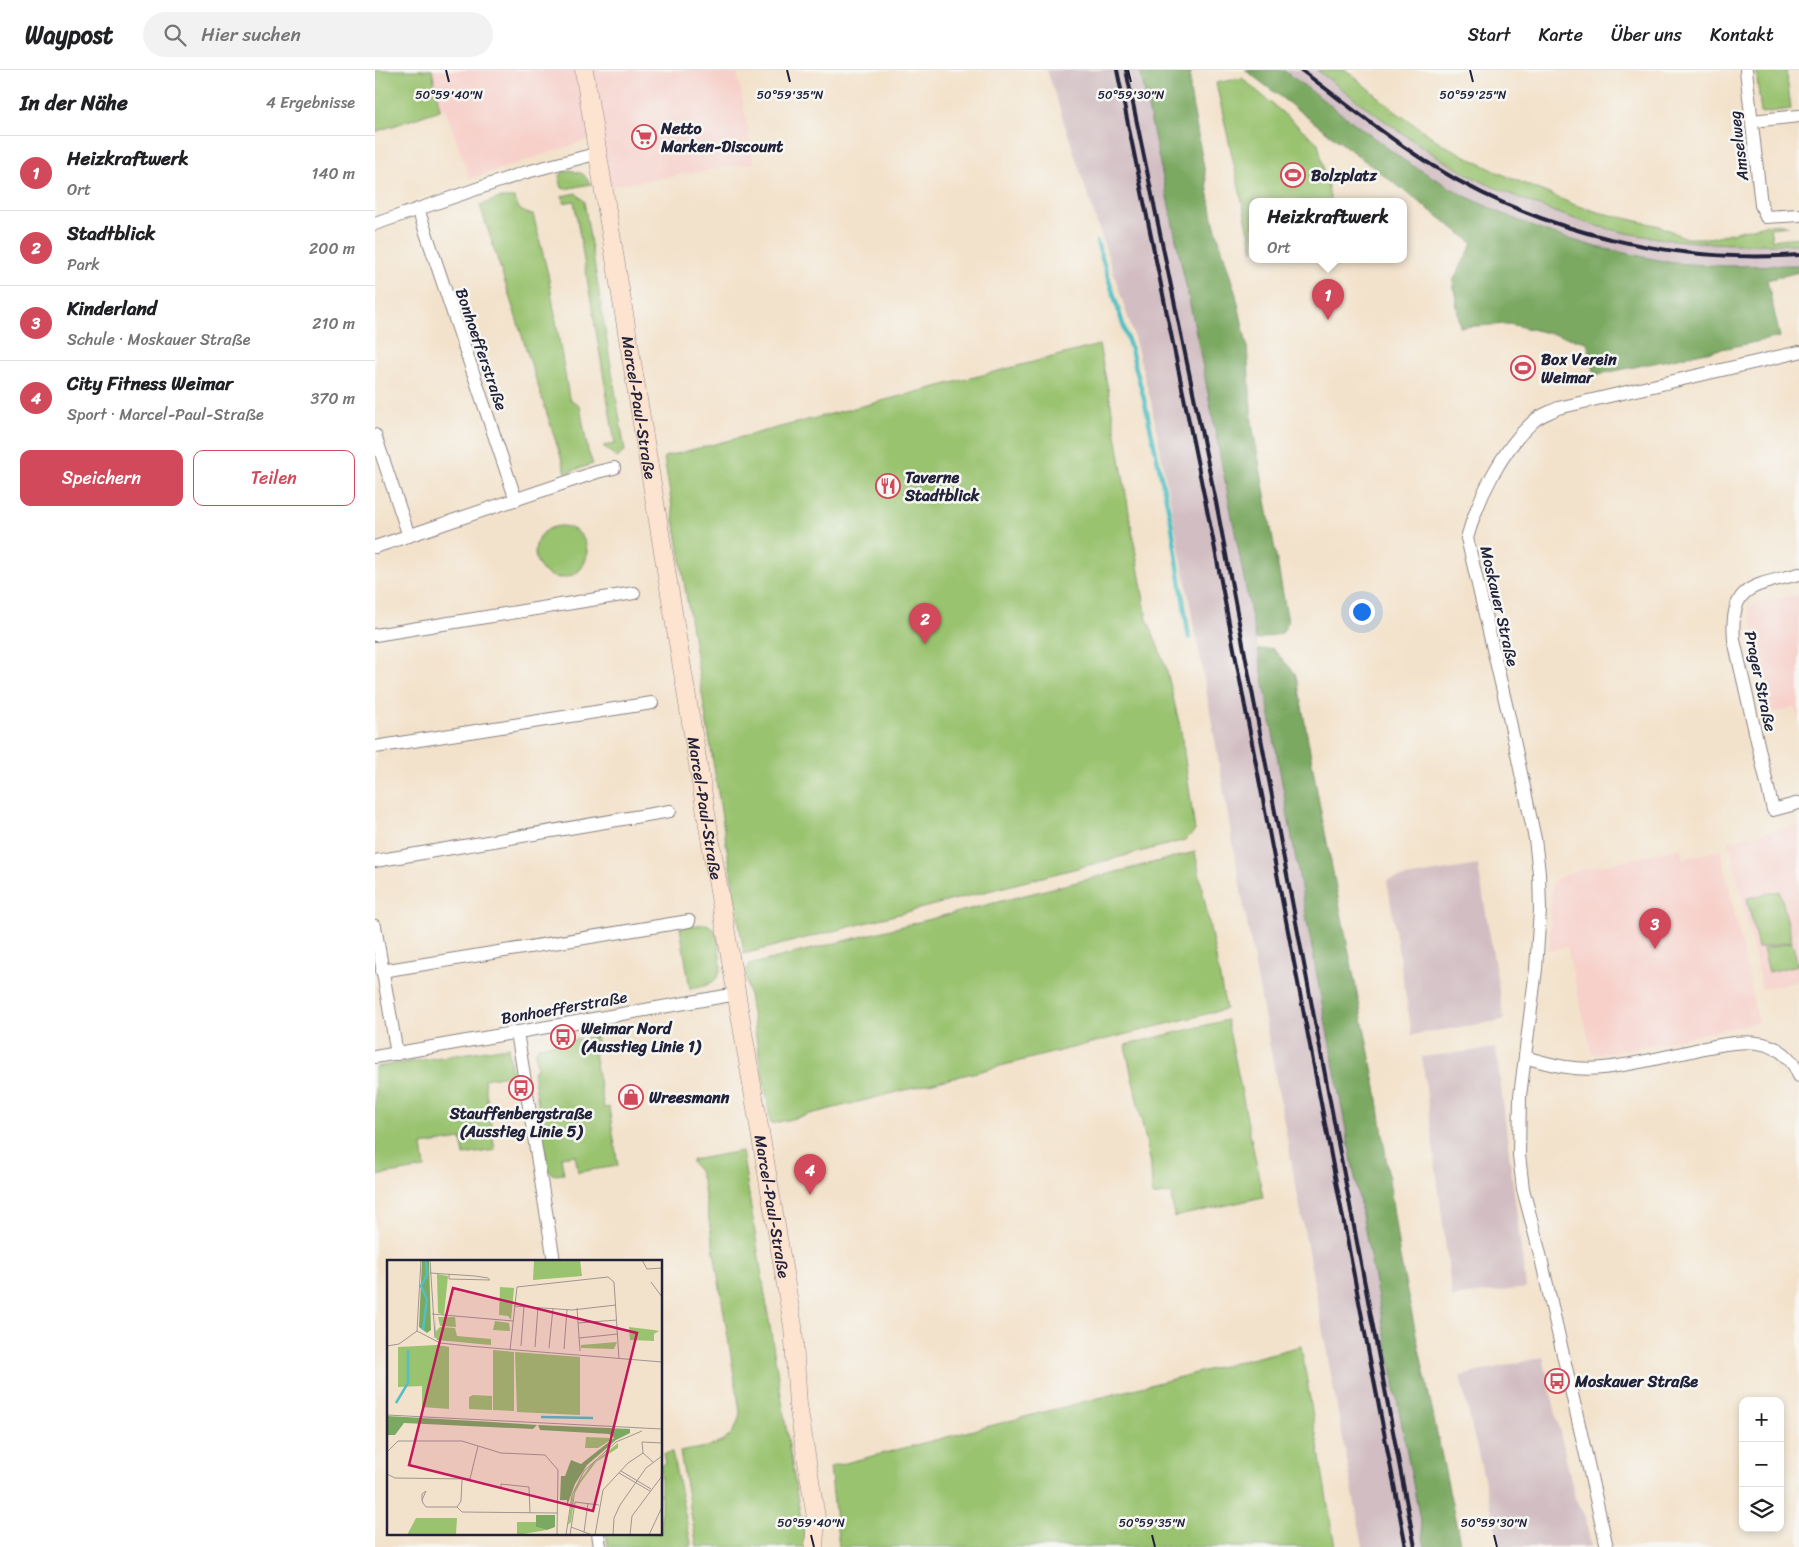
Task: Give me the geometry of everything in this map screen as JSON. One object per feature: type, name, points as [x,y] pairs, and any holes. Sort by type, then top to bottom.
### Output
[{"type":"street","name":"Marcel-Paul-Straße","points":[[584,70],[793,1326],[798,1405],[816,1518],[814,1547]]},
{"type":"street","name":"Amselweg","points":[[1746,70],[1761,205],[1765,217],[1799,215]]},
{"type":"street","points":[[1752,121],[1799,116]]},
{"type":"street","points":[[375,224],[523,173],[599,153]]},
{"type":"street","name":"Bonhoefferstraße","points":[[418,209],[516,500]]},
{"type":"street","name":"Moskauer Straße","points":[[1607,1547],[1523,1189],[1519,1145],[1521,1096],[1536,969],[1540,910],[1539,873],[1535,839],[1519,764],[1467,538],[1473,515],[1490,481],[1514,444],[1535,419],[1559,408],[1799,352]]},
{"type":"street","points":[[375,435],[409,536]]},
{"type":"street","points":[[375,547],[597,472],[614,468]]},
{"type":"street","name":"Prager Straße","points":[[1799,574],[1754,585],[1739,599],[1733,623],[1734,640],[1773,810],[1799,803]]},
{"type":"street","points":[[375,635],[634,593]]},
{"type":"street","points":[[375,747],[652,703]]},
{"type":"street","points":[[375,861],[670,811]]},
{"type":"street","points":[[382,972],[689,921]]},
{"type":"street","points":[[375,926],[397,1054]]},
{"type":"street","name":"Bonhoefferstraße","points":[[375,1057],[737,994]]},
{"type":"street","points":[[517,1032],[554,1260]]},
{"type":"street","points":[[1525,1057],[1561,1067],[1580,1069],[1601,1068],[1627,1065],[1731,1042],[1749,1042],[1766,1044],[1780,1050],[1790,1060],[1799,1076]]},
{"type":"street","points":[[597,1534],[600,1547]]},
{"type":"shaded area","points":[[432,70],[737,70],[754,163],[599,188],[590,139],[470,179],[445,108],[440,110]]},
{"type":"shaded area","points":[[1047,70],[1140,70],[1198,342],[1257,644],[1321,998],[1425,1547],[1363,1547],[1242,896],[1204,677],[1151,402],[1133,333]]},
{"type":"shaded area","points":[[1283,70],[1317,70],[1370,111],[1461,171],[1499,190],[1541,206],[1589,223],[1622,232],[1670,239],[1748,245],[1799,244],[1799,265],[1724,266],[1673,263],[1596,247],[1544,230],[1503,214],[1463,195],[1405,161]]},
{"type":"shaded area","points":[[1799,594],[1799,721],[1795,707],[1772,713],[1748,607]]},
{"type":"shaded area","points":[[1799,825],[1799,981],[1762,989],[1729,841]]},
{"type":"shaded area","points":[[1680,848],[1683,859],[1721,850],[1758,1022],[1613,1053],[1592,1054],[1567,947],[1549,951],[1552,882],[1569,873]]},
{"type":"shaded area","points":[[1478,865],[1504,1020],[1412,1035],[1387,880]]},
{"type":"shaded area","points":[[1496,1048],[1526,1288],[1452,1297],[1422,1057]]},
{"type":"shaded area","points":[[1543,1357],[1575,1498],[1585,1517],[1591,1547],[1500,1547],[1460,1376]]},
{"type":"green space","points":[[375,70],[432,70],[440,110],[375,132]]},
{"type":"green space","points":[[1140,70],[1192,70],[1190,91],[1214,223],[1236,295],[1247,345],[1252,423],[1288,622],[1282,633],[1256,640],[1198,342]]},
{"type":"green space","points":[[1245,70],[1283,70],[1405,161],[1463,195],[1544,231],[1596,247],[1673,263],[1724,266],[1799,265],[1799,272],[1767,280],[1780,337],[1595,375],[1587,342],[1509,324],[1460,327],[1453,281],[1473,243]]},
{"type":"green space","points":[[1317,70],[1346,70],[1396,112],[1444,145],[1497,172],[1575,205],[1660,226],[1686,238],[1709,238],[1765,225],[1782,224],[1789,226],[1770,228],[1772,240],[1799,237],[1799,244],[1732,244],[1666,239],[1610,229],[1561,214],[1492,186],[1441,159],[1404,135]]},
{"type":"green space","points":[[1756,70],[1786,70],[1791,109],[1761,113]]},
{"type":"green space","points":[[1242,78],[1318,143],[1330,198],[1249,198],[1249,233],[1216,83]]},
{"type":"green space","points":[[570,170],[583,174],[591,184],[562,188],[559,177],[563,172]]},
{"type":"green space","points":[[576,193],[584,201],[625,451],[617,458],[603,446],[615,444],[574,201],[563,203],[562,196]]},
{"type":"green space","points":[[500,198],[515,198],[521,210],[533,214],[548,274],[569,398],[580,407],[588,451],[593,464],[566,473],[480,205]]},
{"type":"green space","points":[[1099,345],[1110,399],[1147,619],[1166,667],[1181,731],[1195,831],[1186,840],[744,954],[664,457]]},
{"type":"green space","points":[[561,526],[571,528],[579,534],[585,542],[587,552],[585,562],[579,570],[571,576],[561,578],[551,576],[543,570],[537,562],[535,552],[537,542],[543,534],[551,528]]},
{"type":"green space","points":[[1272,648],[1295,673],[1298,684],[1319,802],[1377,1093],[1400,1258],[1461,1547],[1425,1547],[1321,998],[1258,650]]},
{"type":"green space","points":[[1195,852],[1226,1009],[771,1124],[745,972],[749,965]]},
{"type":"green space","points":[[1780,891],[1792,941],[1758,948],[1747,898]]},
{"type":"green space","points":[[706,924],[711,926],[717,936],[720,972],[710,983],[690,989],[680,927]]},
{"type":"green space","points":[[1792,942],[1798,965],[1769,972],[1763,949]]},
{"type":"green space","points":[[1227,1020],[1263,1197],[1174,1217],[1171,1193],[1152,1196],[1151,1164],[1125,1045]]},
{"type":"green space","points":[[596,1036],[599,1052],[594,1053],[604,1108],[609,1107],[618,1166],[578,1172],[575,1155],[561,1157],[564,1174],[553,1174],[548,1170],[533,1071],[537,1070],[535,1053],[539,1046]]},
{"type":"green space","points":[[508,1047],[512,1074],[484,1079],[495,1150],[464,1155],[461,1139],[422,1145],[425,1168],[375,1176],[375,1067]]},
{"type":"green space","points":[[742,1151],[798,1502],[801,1518],[806,1517],[804,1547],[697,1547],[680,1452],[719,1443],[733,1432],[740,1412],[703,1183],[699,1171],[692,1163],[692,1160]]},
{"type":"green space","points":[[1301,1346],[1335,1547],[839,1547],[830,1467]]},
{"type":"green space","points":[[672,1452],[691,1543],[690,1547],[608,1547],[606,1534],[663,1534],[663,1464],[665,1464],[663,1454]]},
{"type":"waterway","points":[[1097,242],[1131,350],[1144,399],[1171,521],[1189,638]]},
{"type":"railway","points":[[1117,70],[1212,534],[1406,1547]]},
{"type":"railway","points":[[1126,70],[1216,502],[1415,1547]]},
{"type":"railway","points":[[1301,70],[1382,131],[1433,166],[1474,189],[1518,209],[1563,226],[1609,239],[1656,248],[1704,254],[1751,256],[1799,255]]},
{"type":"place","name":"Netto Marken-Discount","points":[[644,137]]},
{"type":"place","name":"Bolzplatz","points":[[1293,175]]},
{"type":"place","name":"Heizkraftwerk","points":[[1328,320]]},
{"type":"place","name":"Box Verein Weimar","points":[[1523,368]]},
{"type":"place","name":"Taverne Stadtblick","points":[[888,486]]},
{"type":"place","name":"Stadtblick","points":[[925,644]]},
{"type":"place","name":"Kinderland","points":[[1655,949]]},
{"type":"place","name":"Weimar Nord (Ausstieg Linie 1)","points":[[563,1037]]},
{"type":"place","name":"Stauffenbergstraße (Ausstieg Linie 5)","points":[[521,1088]]},
{"type":"place","name":"Wreesmann","points":[[631,1097]]},
{"type":"place","name":"City Fitness Weimar","points":[[810,1195]]},
{"type":"place","name":"Moskauer Straße","points":[[1557,1381]]}]
